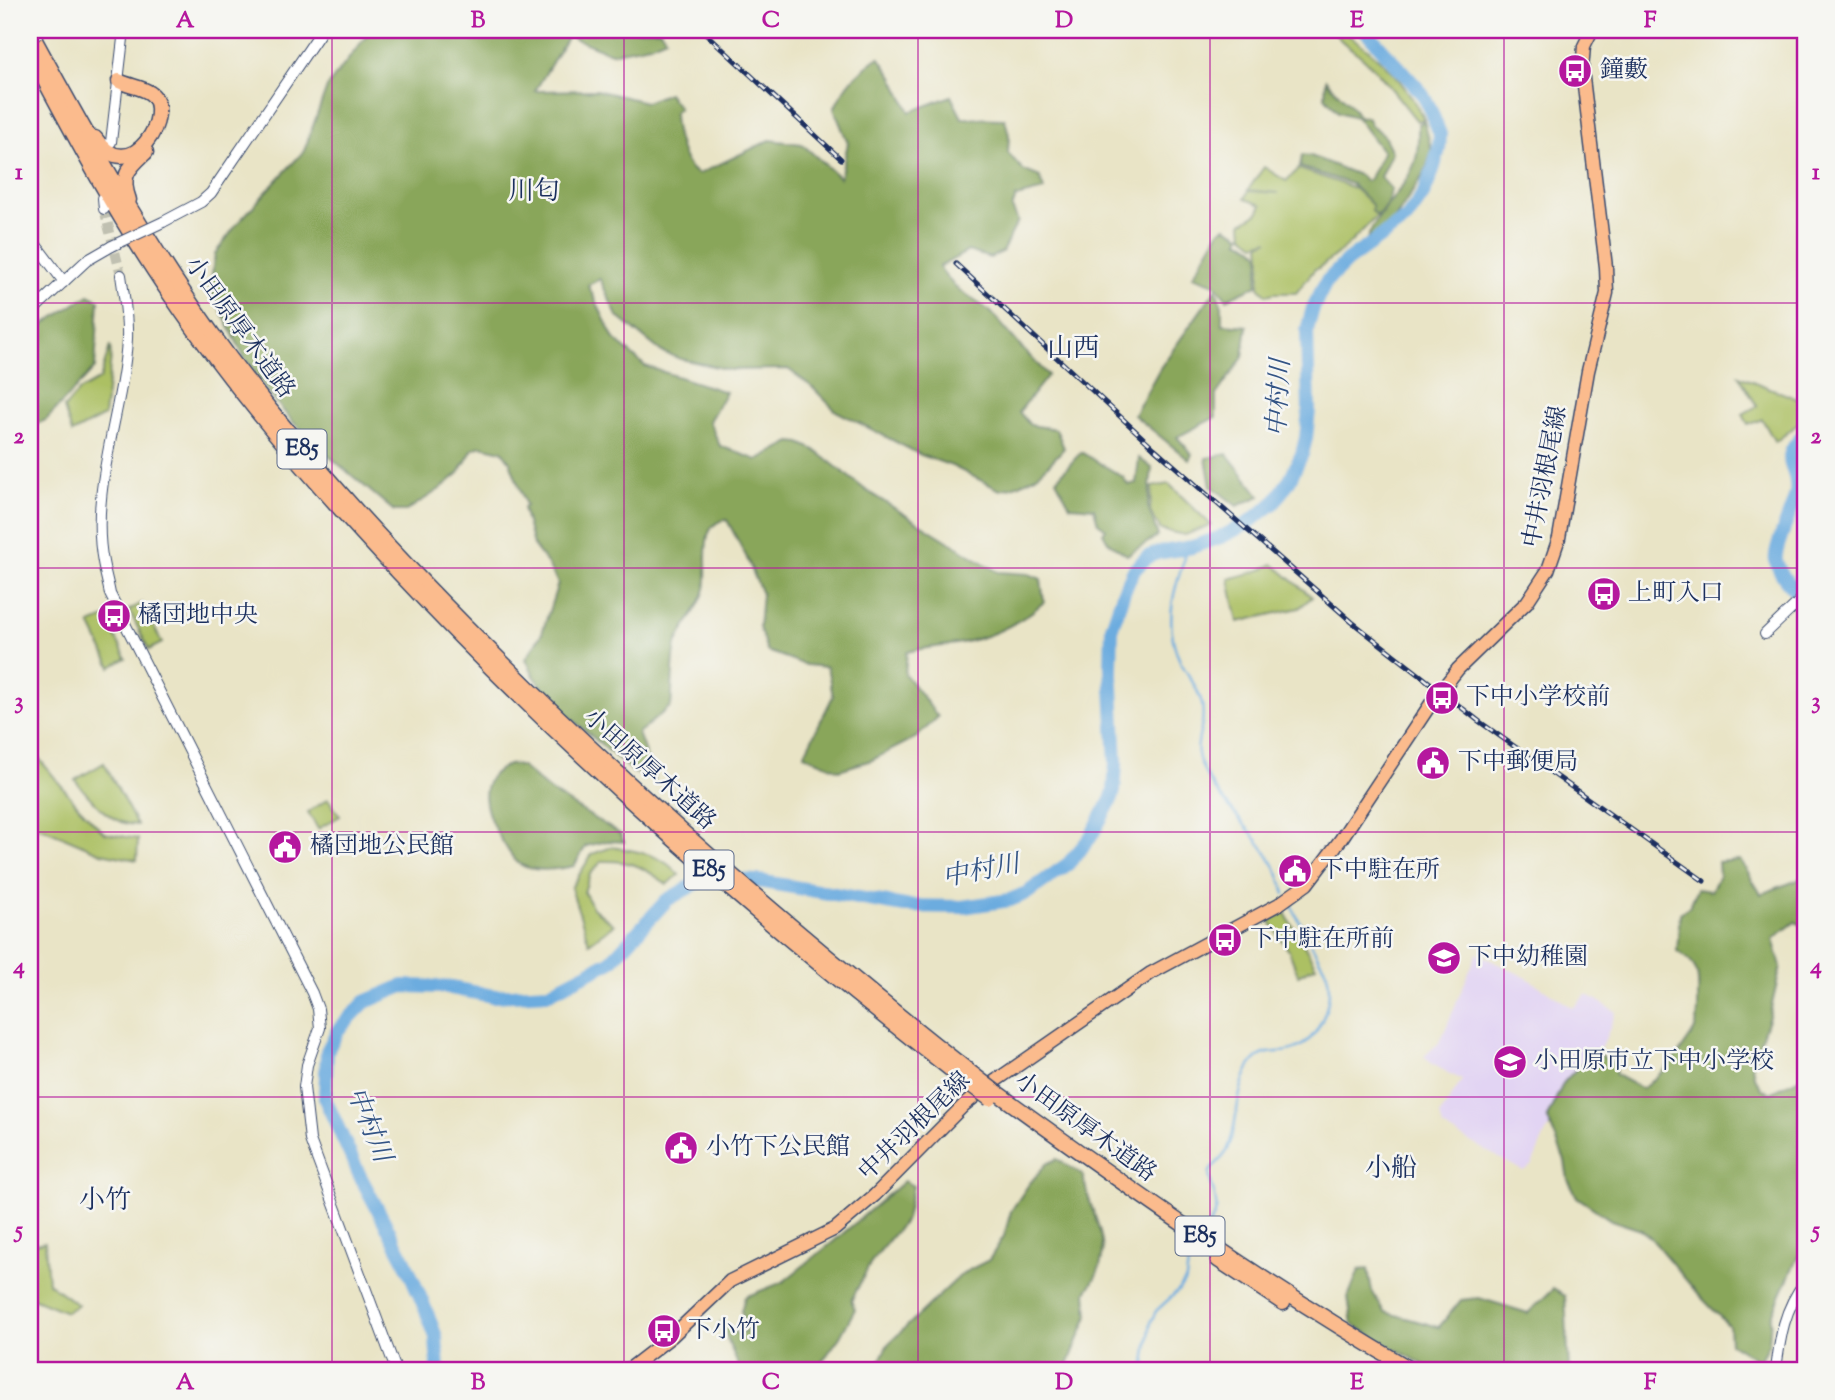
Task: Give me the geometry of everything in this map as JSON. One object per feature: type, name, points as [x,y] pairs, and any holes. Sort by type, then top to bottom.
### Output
[{"type":"highway","name":"小田原厚木道路","points":[[30,31],[138,224],[182,291],[275,417],[333,485],[456,617],[648,809]]},
{"type":"highway","name":"小田原厚木道路","points":[[30,53],[90,164],[138,245],[187,319],[266,424],[446,624],[869,1006],[967,1076],[1122,1195],[1258,1287],[1395,1370]]},
{"type":"highway","points":[[52,72],[99,144],[116,155],[125,155],[134,153],[147,143],[158,107],[150,92],[119,81]]},
{"type":"highway","points":[[119,81],[149,83],[156,89],[164,104],[156,142],[131,165],[125,182],[138,224]]},
{"type":"highway","name":"小田原厚木道路","points":[[993,1096],[1241,1264],[1412,1370]]},
{"type":"main road","name":"中井羽根尾線","points":[[628,1370],[672,1336],[730,1281],[835,1229],[874,1195],[964,1105],[988,1086],[1151,973],[1298,892],[1341,839],[1432,702],[1458,669],[1527,602],[1550,563],[1559,538],[1588,371],[1607,293],[1582,70],[1584,46],[1592,30]]},
{"type":"street","points":[[30,40],[42,30]]},
{"type":"street","points":[[111,142],[124,30]]},
{"type":"street","points":[[30,313],[86,261],[194,206],[211,193],[322,30]]},
{"type":"street","points":[[103,198],[104,209]]},
{"type":"street","points":[[30,237],[64,282]]},
{"type":"street","points":[[121,275],[127,337],[123,383],[103,490],[100,531],[102,561],[110,594],[313,993],[320,1028],[307,1065],[304,1087],[310,1140],[396,1370]]},
{"type":"street","points":[[1765,634],[1805,596]]},
{"type":"street","points":[[1776,1370],[1785,1316],[1805,1282]]},
{"type":"shaded area","name":"小田原市立下中小学校","points":[[1477,953],[1527,978],[1573,1008],[1587,994],[1616,1012],[1604,1042],[1546,1132],[1532,1165],[1523,1171],[1443,1127],[1440,1115],[1462,1080],[1432,1064],[1424,1056],[1440,1042]]},
{"type":"green space","points":[[371,30],[660,30],[666,38],[650,45],[611,53],[568,36],[535,91],[596,90],[646,102],[668,93],[679,108],[674,112],[674,119],[684,156],[693,171],[699,174],[770,140],[802,144],[840,178],[848,143],[834,109],[852,80],[879,57],[893,77],[910,112],[951,96],[962,118],[1005,119],[1009,135],[1008,153],[1023,170],[1040,177],[1044,190],[1016,197],[1012,208],[1018,221],[1002,252],[990,258],[968,251],[939,267],[955,287],[991,312],[1048,375],[1019,412],[1030,425],[1056,429],[1064,448],[1043,470],[1021,484],[1000,490],[952,466],[921,455],[836,411],[811,386],[788,369],[730,370],[662,352],[617,316],[600,279],[588,285],[614,339],[645,366],[726,392],[709,421],[720,446],[757,460],[791,442],[800,443],[815,450],[867,491],[998,572],[1029,574],[1041,579],[1044,602],[1013,624],[968,641],[907,652],[905,674],[938,717],[917,737],[872,760],[839,770],[804,755],[833,696],[827,667],[806,665],[767,651],[759,627],[762,594],[727,520],[717,522],[708,537],[705,589],[700,603],[677,642],[671,706],[638,733],[655,780],[633,772],[558,707],[534,676],[526,659],[542,633],[558,583],[533,545],[523,508],[526,506],[510,462],[502,451],[481,446],[473,449],[459,473],[440,489],[406,511],[394,511],[330,457],[292,421],[270,395],[244,357],[210,288],[215,254],[237,224],[304,151],[327,87]]},
{"type":"green space","points":[[1333,30],[1347,34],[1381,61],[1409,93],[1424,119],[1417,121],[1373,68],[1340,40]]},
{"type":"green space","points":[[1326,80],[1360,118],[1367,117],[1371,125],[1383,134],[1392,152],[1380,177],[1391,189],[1388,203],[1377,216],[1372,211],[1372,205],[1352,184],[1300,167],[1302,155],[1311,156],[1361,176],[1365,181],[1369,180],[1383,152],[1356,117],[1338,112],[1325,97]]},
{"type":"green space","points":[[1424,121],[1432,151],[1425,172],[1391,225],[1366,242],[1376,221],[1410,173],[1417,153],[1418,124]]},
{"type":"green space","points":[[1264,167],[1286,181],[1299,169],[1354,188],[1373,205],[1372,211],[1377,216],[1348,245],[1315,269],[1296,293],[1267,295],[1259,287],[1260,244],[1269,240],[1255,244],[1243,235],[1242,223],[1258,213],[1262,205],[1245,199],[1248,191],[1279,193],[1248,190]]},
{"type":"green space","points":[[1226,227],[1241,235],[1239,240],[1259,252],[1260,256],[1257,285],[1227,299],[1215,284],[1193,276],[1220,230]]},
{"type":"green space","points":[[1216,289],[1222,306],[1222,324],[1247,326],[1243,357],[1216,395],[1216,417],[1177,437],[1192,454],[1189,460],[1134,415],[1160,368]]},
{"type":"green space","points":[[89,295],[99,300],[95,368],[46,420],[30,427],[30,333]]},
{"type":"green space","points":[[110,346],[104,416],[72,433],[64,408],[79,391],[100,379]]},
{"type":"green space","points":[[1739,376],[1803,401],[1805,408],[1801,419],[1775,442],[1762,419],[1748,425],[1743,414],[1757,406]]},
{"type":"green space","points":[[1081,452],[1123,477],[1128,485],[1136,483],[1139,458],[1152,468],[1148,506],[1158,536],[1127,555],[1108,542],[1103,533],[1106,529],[1098,523],[1094,508],[1070,506],[1056,480]]},
{"type":"green space","points":[[1227,454],[1260,496],[1237,506],[1211,486],[1206,458]]},
{"type":"green space","points":[[1169,484],[1211,525],[1185,535],[1161,530],[1150,511],[1152,487]]},
{"type":"green space","points":[[1273,564],[1312,597],[1299,608],[1238,622],[1229,579]]},
{"type":"green space","points":[[142,603],[162,643],[149,650],[129,610]]},
{"type":"green space","points":[[106,618],[126,658],[111,667],[90,624]]},
{"type":"green space","points":[[30,753],[37,756],[104,833],[138,839],[137,860],[101,853],[43,828],[30,826]]},
{"type":"green space","points":[[104,763],[137,825],[118,821],[110,816],[75,780]]},
{"type":"green space","points":[[511,764],[522,767],[550,791],[620,834],[624,842],[608,841],[586,846],[574,866],[540,870],[518,863],[497,833],[487,811],[485,799],[490,779],[498,770]]},
{"type":"green space","points":[[328,799],[340,816],[318,829],[308,812]]},
{"type":"green space","points":[[612,847],[657,858],[679,875],[667,884],[637,866],[602,861],[590,874],[584,892],[593,908],[614,925],[589,943],[571,888],[592,854]]},
{"type":"green space","points":[[1740,860],[1761,894],[1805,875],[1805,926],[1795,922],[1773,939],[1781,966],[1770,1013],[1752,1065],[1754,1076],[1762,1089],[1771,1093],[1805,1075],[1805,1252],[1797,1258],[1771,1317],[1769,1343],[1759,1361],[1730,1343],[1729,1326],[1650,1237],[1641,1230],[1611,1220],[1577,1197],[1568,1180],[1565,1161],[1547,1117],[1564,1082],[1594,1050],[1614,1064],[1616,1075],[1642,1089],[1683,1047],[1697,1023],[1698,982],[1694,966],[1677,951],[1680,913],[1690,906],[1697,889],[1711,891],[1719,876],[1718,862]]},
{"type":"green space","points":[[1285,913],[1316,966],[1298,975],[1289,951],[1269,920]]},
{"type":"green space","points":[[1057,1159],[1083,1175],[1103,1247],[1096,1275],[1086,1292],[1088,1316],[1066,1370],[878,1370],[878,1364],[888,1344],[963,1273],[989,1260],[1004,1236],[1011,1211],[1029,1184],[1046,1164]]},
{"type":"green space","points":[[904,1181],[913,1186],[906,1219],[871,1262],[851,1301],[855,1309],[840,1337],[816,1370],[740,1370],[721,1323],[738,1334],[748,1329],[741,1311],[745,1297],[783,1282]]},
{"type":"green space","points":[[45,1242],[48,1283],[78,1305],[66,1312],[30,1297],[30,1245]]},
{"type":"green space","points":[[1368,1269],[1372,1291],[1384,1312],[1439,1327],[1461,1300],[1479,1298],[1528,1313],[1553,1289],[1565,1296],[1569,1370],[1433,1370],[1352,1324],[1348,1297],[1359,1270]]},
{"type":"waterway","name":"中村川","points":[[438,1370],[436,1337],[427,1313],[405,1261],[359,1174],[325,1099],[327,1051],[338,1030],[365,1002],[403,986],[446,987],[493,996],[549,993],[611,961],[667,900],[704,879],[758,881],[905,906],[962,907],[1010,900],[1027,893],[1068,864],[1090,838],[1114,791],[1116,763],[1111,668],[1112,627],[1134,570],[1147,557],[1157,553],[1192,547],[1221,537],[1247,524],[1274,503],[1289,481],[1302,454],[1306,438],[1309,410],[1307,330],[1313,308],[1326,282],[1347,261],[1407,218],[1423,195],[1432,173],[1440,134],[1429,106],[1421,92],[1365,30]]},
{"type":"waterway","points":[[1805,433],[1796,443],[1790,458],[1796,493],[1776,555],[1778,567],[1784,577],[1805,601]]},
{"type":"waterway","points":[[1189,547],[1175,589],[1171,618],[1180,661],[1196,687],[1202,704],[1198,756],[1209,780],[1272,862],[1285,894]]},
{"type":"waterway","points":[[1204,1231],[1216,1210],[1209,1174],[1228,1149],[1247,1072],[1258,1057],[1291,1050],[1305,1043],[1319,1026],[1327,1006],[1327,974],[1290,903]]},
{"type":"waterway","points":[[1144,1370],[1151,1322],[1156,1311],[1179,1290],[1186,1279],[1189,1256],[1197,1239]]},
{"type":"tunnel","points":[[104,209],[121,275]]},
{"type":"railway","points":[[702,30],[841,159]]},
{"type":"railway","points":[[956,264],[1154,448],[1352,622],[1480,722],[1704,881]]},
{"type":"place","name":"鐘藪","points":[[1575,71]]},
{"type":"place","name":"上町入口","points":[[1604,594]]},
{"type":"place","name":"橘団地中央","points":[[114,616]]},
{"type":"place","name":"下中小学校前","points":[[1442,698]]},
{"type":"place","name":"下中郵便局","points":[[1433,763]]},
{"type":"place","name":"橘団地公民館","points":[[285,847]]},
{"type":"place","name":"下中駐在所","points":[[1295,871]]},
{"type":"place","name":"下中駐在所前","points":[[1225,940]]},
{"type":"place","name":"下中幼稚園","points":[[1444,958]]},
{"type":"place","name":"小田原市立下中小学校","points":[[1510,1062]]},
{"type":"place","name":"小竹下公民館","points":[[681,1148]]},
{"type":"place","name":"下小竹","points":[[664,1331]]},
{"type":"district","name":"川匂","points":[[534,192]]},
{"type":"district","name":"山西","points":[[1073,349]]},
{"type":"district","name":"小船","points":[[1391,1169]]},
{"type":"district","name":"小竹","points":[[105,1201]]}]
